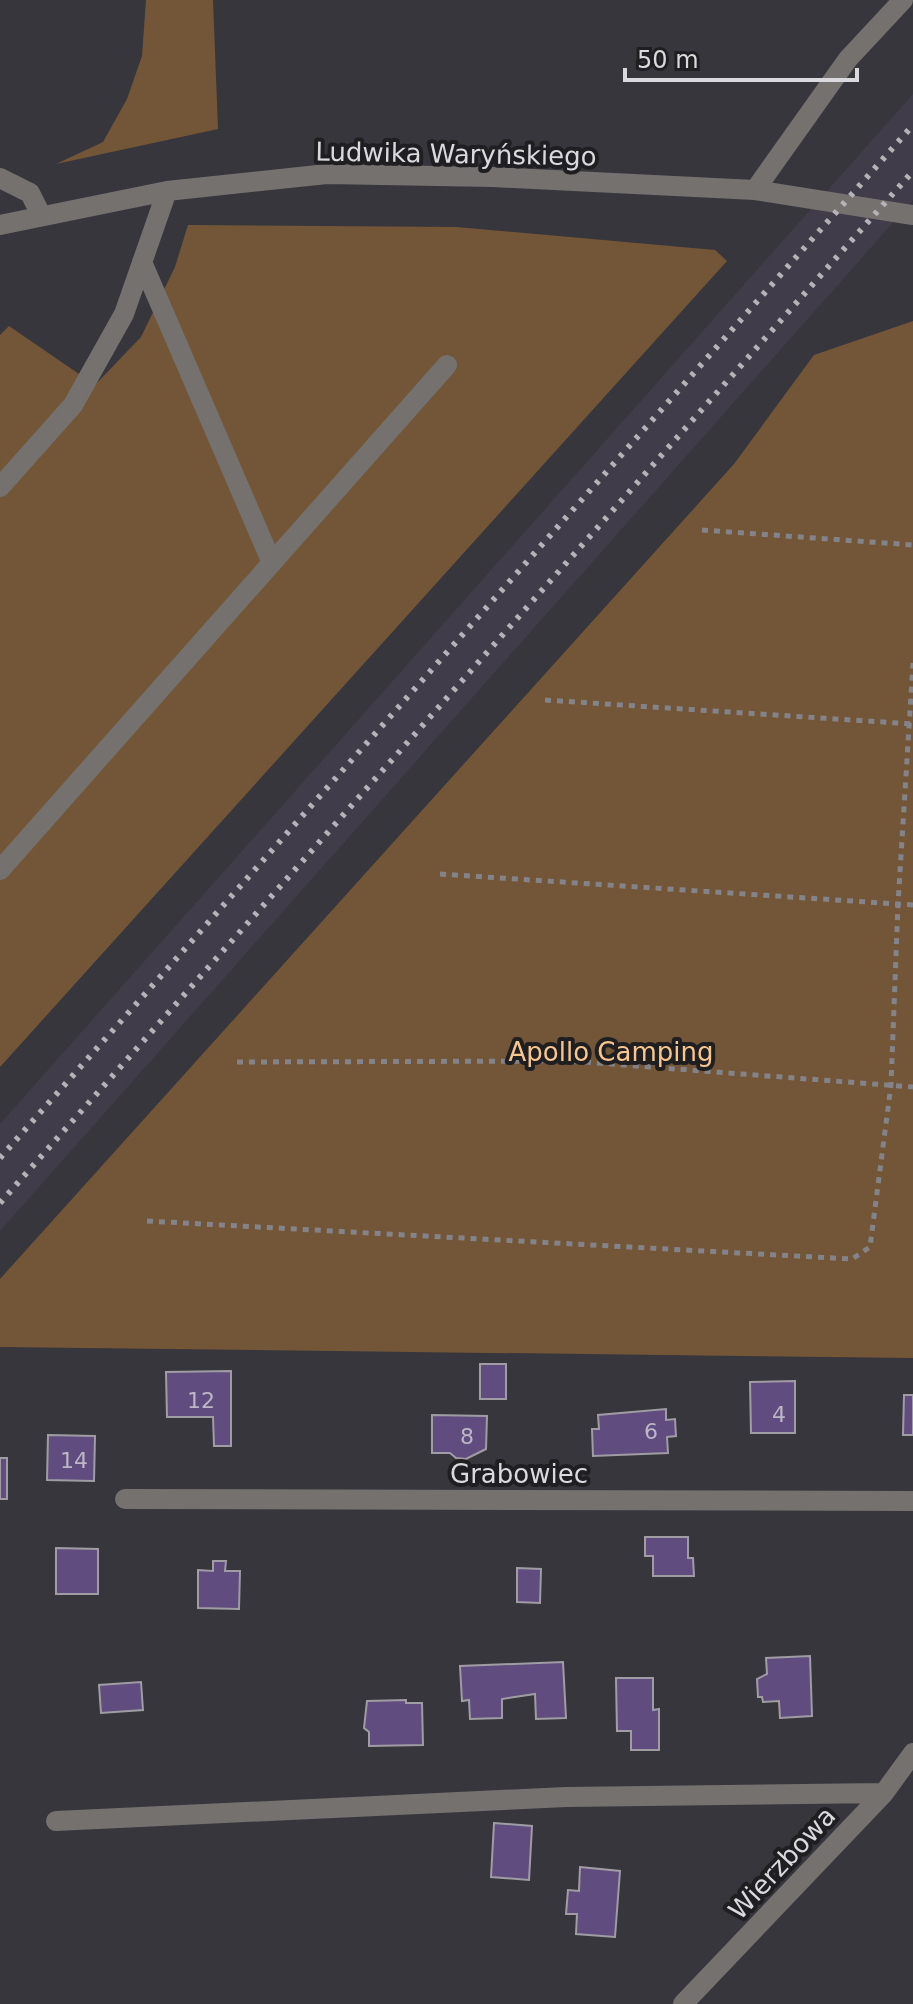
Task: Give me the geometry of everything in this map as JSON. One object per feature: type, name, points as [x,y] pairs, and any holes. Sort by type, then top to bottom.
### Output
[{"type":"street","points":[[755,190],[848,59],[903,0]]},
{"type":"street","name":"Ludwika Waryńskiego","points":[[0,225],[167,191],[327,174],[492,177],[755,190],[913,215]]},
{"type":"street","points":[[0,178],[30,193],[41,215]]},
{"type":"street","points":[[0,487],[73,405],[124,314],[167,191]]},
{"type":"street","points":[[142,262],[272,563]]},
{"type":"street","points":[[0,870],[447,365]]},
{"type":"street","name":"Grabowiec","points":[[125,1499],[913,1501]]},
{"type":"street","name":"Wierzbowa","points":[[683,2004],[884,1793],[913,1753]]},
{"type":"street","points":[[56,1821],[566,1797],[884,1793]]},
{"type":"path","points":[[702,530],[913,545]]},
{"type":"path","points":[[147,1221],[852,1259],[870,1247],[891,1085],[898,904],[913,663]]},
{"type":"path","points":[[545,700],[910,724]]},
{"type":"path","points":[[440,874],[913,905]]},
{"type":"path","points":[[237,1062],[571,1061],[913,1087]]},
{"type":"shaded area","points":[[913,94],[913,200],[0,1231],[0,1124]]},
{"type":"green space","points":[[146,0],[213,0],[218,129],[56,164],[103,142],[127,99],[142,56]]},
{"type":"green space","points":[[188,225],[456,227],[715,250],[727,261],[0,1067],[0,335],[9,326],[95,385],[141,337],[175,267]]},
{"type":"green space","name":"Apollo Camping","points":[[913,321],[913,1358],[0,1347],[0,1279],[734,464],[814,355]]},
{"type":"building","points":[[480,1364],[506,1364],[506,1399],[480,1399]]},
{"type":"building","points":[[231,1371],[231,1446],[214,1446],[213,1417],[167,1417],[166,1372]]},
{"type":"building","points":[[795,1381],[795,1433],[751,1433],[750,1382]]},
{"type":"building","points":[[904,1395],[913,1395],[913,1435],[903,1435]]},
{"type":"building","points":[[666,1409],[666,1420],[675,1419],[676,1436],[667,1437],[668,1453],[593,1456],[592,1429],[599,1429],[598,1415]]},
{"type":"building","points":[[432,1415],[487,1416],[486,1449],[466,1459],[456,1458],[450,1453],[432,1453]]},
{"type":"building","points":[[48,1435],[95,1436],[94,1481],[47,1480]]},
{"type":"building","points":[[0,1458],[7,1458],[7,1499],[0,1499]]},
{"type":"building","points":[[645,1537],[688,1537],[688,1558],[693,1558],[694,1576],[653,1576],[653,1556],[645,1556]]},
{"type":"building","points":[[56,1548],[98,1549],[98,1594],[56,1594]]},
{"type":"building","points":[[213,1561],[226,1561],[225,1571],[240,1571],[239,1609],[198,1608],[198,1570],[213,1571]]},
{"type":"building","points":[[517,1568],[541,1569],[540,1603],[517,1602]]},
{"type":"building","points":[[810,1656],[812,1716],[780,1718],[779,1701],[763,1702],[762,1697],[758,1697],[757,1679],[767,1674],[766,1658]]},
{"type":"building","points":[[563,1662],[566,1718],[536,1719],[535,1694],[502,1699],[502,1718],[470,1719],[469,1700],[462,1701],[460,1666]]},
{"type":"building","points":[[616,1678],[653,1678],[653,1710],[659,1709],[659,1750],[631,1750],[631,1731],[617,1731]]},
{"type":"building","points":[[141,1682],[143,1710],[101,1713],[99,1685]]},
{"type":"building","points":[[406,1700],[406,1703],[422,1703],[423,1745],[369,1746],[369,1732],[364,1728],[367,1701]]},
{"type":"building","points":[[494,1823],[532,1826],[529,1880],[491,1877]]},
{"type":"building","points":[[580,1867],[620,1871],[615,1937],[576,1934],[577,1914],[566,1914],[568,1890],[579,1891]]},
{"type":"railway","points":[[0,1158],[913,125]]},
{"type":"railway","points":[[0,1203],[913,171]]}]
